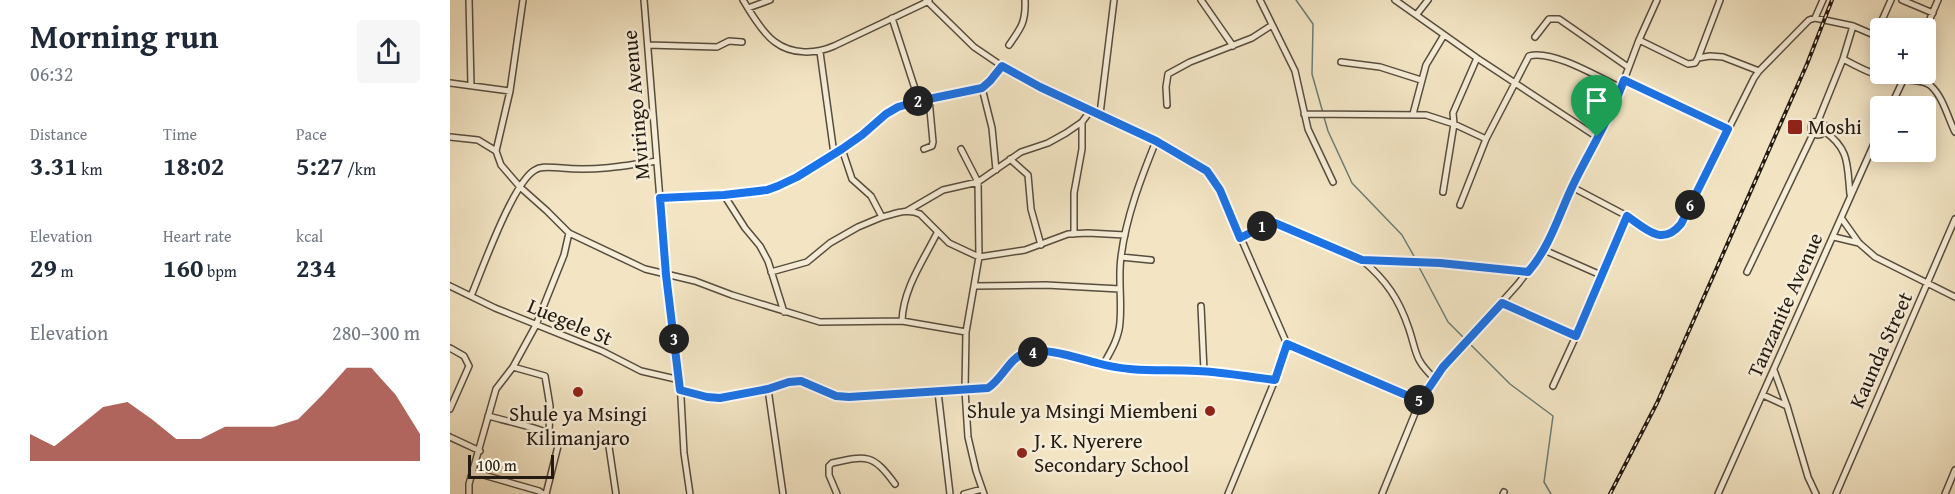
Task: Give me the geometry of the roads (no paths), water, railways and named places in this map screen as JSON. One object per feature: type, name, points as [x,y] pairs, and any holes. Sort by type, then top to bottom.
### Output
[{"type":"street","points":[[469,0],[471,85]]},
{"type":"street","points":[[523,0],[510,91],[496,151],[501,165],[520,187],[569,233],[622,259],[666,275],[695,281],[820,322],[902,321],[966,332]]},
{"type":"street","name":"Mviringo Avenue","points":[[644,0],[666,275],[680,380],[690,494]]},
{"type":"street","points":[[743,0],[774,41],[796,50],[820,52],[928,1],[974,47],[1002,66],[1040,87],[1156,141],[1207,171],[1220,190],[1287,344],[1275,380],[1228,494]]},
{"type":"street","points":[[748,8],[770,0]]},
{"type":"street","points":[[1009,45],[1022,26],[1026,14],[1025,0]]},
{"type":"street","points":[[1100,114],[1114,0]]},
{"type":"street","points":[[1201,0],[1233,46]]},
{"type":"street","points":[[1260,0],[1295,71],[1308,129],[1333,182]]},
{"type":"street","points":[[1395,0],[1514,84],[1597,137]]},
{"type":"street","points":[[1417,14],[1428,0]]},
{"type":"street","points":[[1382,494],[1420,401],[1434,378],[1454,353],[1502,303],[1544,250],[1621,88],[1657,0]]},
{"type":"street","points":[[1639,40],[1688,64],[1695,63],[1720,0]]},
{"type":"street","points":[[1815,18],[1823,0]]},
{"type":"street","points":[[1885,18],[1891,0]]},
{"type":"street","points":[[1902,0],[1933,13]]},
{"type":"street","points":[[1931,18],[1938,0]]},
{"type":"street","points":[[892,18],[919,101]]},
{"type":"street","points":[[1572,187],[1627,216],[1656,235],[1667,235],[1675,231],[1681,224],[1759,70],[1809,20],[1815,18],[1853,26],[1870,33]]},
{"type":"street","points":[[1535,36],[1549,19],[1559,19],[1628,67]]},
{"type":"street","points":[[1167,105],[1168,75],[1190,62],[1252,38],[1272,25]]},
{"type":"street","points":[[1824,132],[1819,136],[1813,135],[1810,126],[1818,121],[1843,59],[1853,26]]},
{"type":"street","points":[[1413,114],[1429,58],[1444,35]]},
{"type":"street","points":[[648,45],[709,47],[721,46],[729,41],[742,42]]},
{"type":"street","points":[[820,52],[834,154]]},
{"type":"street","points":[[1460,205],[1486,139],[1529,56],[1534,55],[1580,67],[1621,88]]},
{"type":"street","points":[[1698,58],[1723,57],[1759,70]]},
{"type":"street","points":[[1443,192],[1454,124],[1453,113],[1477,58]]},
{"type":"street","points":[[1843,59],[1870,72]]},
{"type":"street","points":[[1341,62],[1390,70],[1421,80]]},
{"type":"street","points":[[660,198],[724,195],[767,190],[778,186],[842,149],[898,107],[982,88],[1002,66]]},
{"type":"street","points":[[1624,80],[1728,129]]},
{"type":"street","points":[[450,83],[510,91]]},
{"type":"street","points":[[1928,84],[1940,99],[1955,132]]},
{"type":"street","points":[[982,88],[992,128],[996,170]]},
{"type":"street","points":[[924,149],[932,146],[933,142],[929,99]]},
{"type":"street","points":[[771,272],[807,262],[830,243],[858,227],[882,217],[907,211],[943,190],[978,182],[1021,152],[1056,139],[1082,122],[1091,110]]},
{"type":"street","points":[[1304,114],[1426,115],[1454,124],[1486,139]]},
{"type":"street","points":[[1818,121],[1824,125],[1824,132]]},
{"type":"street","points":[[1074,234],[1074,193],[1082,149],[1082,122]]},
{"type":"street","points":[[1824,132],[1840,145],[1844,153],[1850,196]]},
{"type":"street","points":[[1747,272],[1813,135]]},
{"type":"street","points":[[450,137],[478,140],[496,151]]},
{"type":"street","points":[[1103,365],[1116,342],[1120,323],[1121,257],[1125,235],[1142,177],[1156,141]]},
{"type":"street","points":[[842,149],[852,179],[871,196],[882,217]]},
{"type":"street","points":[[961,149],[978,182],[979,257],[966,332],[965,390],[968,437],[983,491],[964,494]]},
{"type":"street","name":"Tanzanite Avenue","points":[[1718,494],[1870,152]]},
{"type":"street","points":[[1010,159],[1028,175],[1031,209],[1041,245]]},
{"type":"street","points":[[471,296],[520,187],[533,171],[540,168],[601,170],[657,160]]},
{"type":"street","points":[[724,195],[745,228],[760,246],[784,312]]},
{"type":"street","points":[[907,211],[920,214],[949,243],[979,257],[1041,245],[1074,234],[1125,235]]},
{"type":"street","points":[[1553,386],[1603,276],[1627,216]]},
{"type":"street","points":[[1842,219],[1859,243],[1875,257],[1955,297]]},
{"type":"street","name":"Kaunda Street","points":[[1836,494],[1955,219]]},
{"type":"street","points":[[1240,238],[1268,224],[1275,223],[1362,260],[1389,287],[1408,328],[1413,350],[1419,362],[1434,378]]},
{"type":"street","points":[[469,494],[496,389],[513,368],[536,325],[564,255],[569,233]]},
{"type":"street","points":[[902,321],[906,294],[938,234]]},
{"type":"street","points":[[1833,237],[1859,243]]},
{"type":"street","points":[[1544,250],[1603,276]]},
{"type":"street","points":[[1121,257],[1151,260]]},
{"type":"street","points":[[1362,260],[1440,263],[1528,272]]},
{"type":"street","points":[[975,286],[1046,285],[1120,289]]},
{"type":"street","name":"Luegele St","points":[[450,286],[536,325],[602,351],[641,371],[680,380]]},
{"type":"street","points":[[1502,303],[1576,336]]},
{"type":"street","points":[[1201,306],[1204,371]]},
{"type":"street","points":[[1287,344],[1420,401]]},
{"type":"street","points":[[450,348],[464,356],[469,366],[450,409]]},
{"type":"street","points":[[680,390],[720,398],[801,381],[836,396],[988,388],[996,383],[1016,358],[1024,353],[1054,353],[1132,371],[1204,371],[1275,380]]},
{"type":"street","points":[[513,368],[545,376],[550,406],[549,434]]},
{"type":"street","points":[[1774,370],[1808,477],[1816,494]]},
{"type":"street","points":[[768,389],[783,494]]},
{"type":"street","points":[[938,392],[950,494]]},
{"type":"street","points":[[1763,395],[1787,406]]},
{"type":"street","points":[[473,472],[539,490],[544,494],[558,446],[557,440],[549,434],[488,416]]},
{"type":"street","points":[[450,437],[480,451]]},
{"type":"street","points":[[608,440],[616,494]]},
{"type":"street","points":[[837,494],[829,475],[829,466],[832,463],[859,457],[873,460],[895,484]]},
{"type":"street","points":[[1945,494],[1955,470]]},
{"type":"waterway","points":[[1296,0],[1313,24],[1312,74],[1323,113]]},
{"type":"waterway","points":[[1324,117],[1352,183],[1402,235],[1415,258]]},
{"type":"waterway","points":[[1419,267],[1448,322],[1464,338]]},
{"type":"waterway","points":[[1471,345],[1510,384],[1553,416],[1544,482],[1551,494]]},
{"type":"railway","points":[[1610,494],[1657,403],[1807,64],[1832,0]]},
{"type":"place","name":"Moshi","points":[[1795,127]]},
{"type":"place","name":"Shule ya Msingi Kilimanjaro","points":[[578,392]]},
{"type":"place","name":"Shule ya Msingi Miembeni","points":[[1210,411]]},
{"type":"place","name":"J. K. Nyerere Secondary School","points":[[1022,453]]}]
